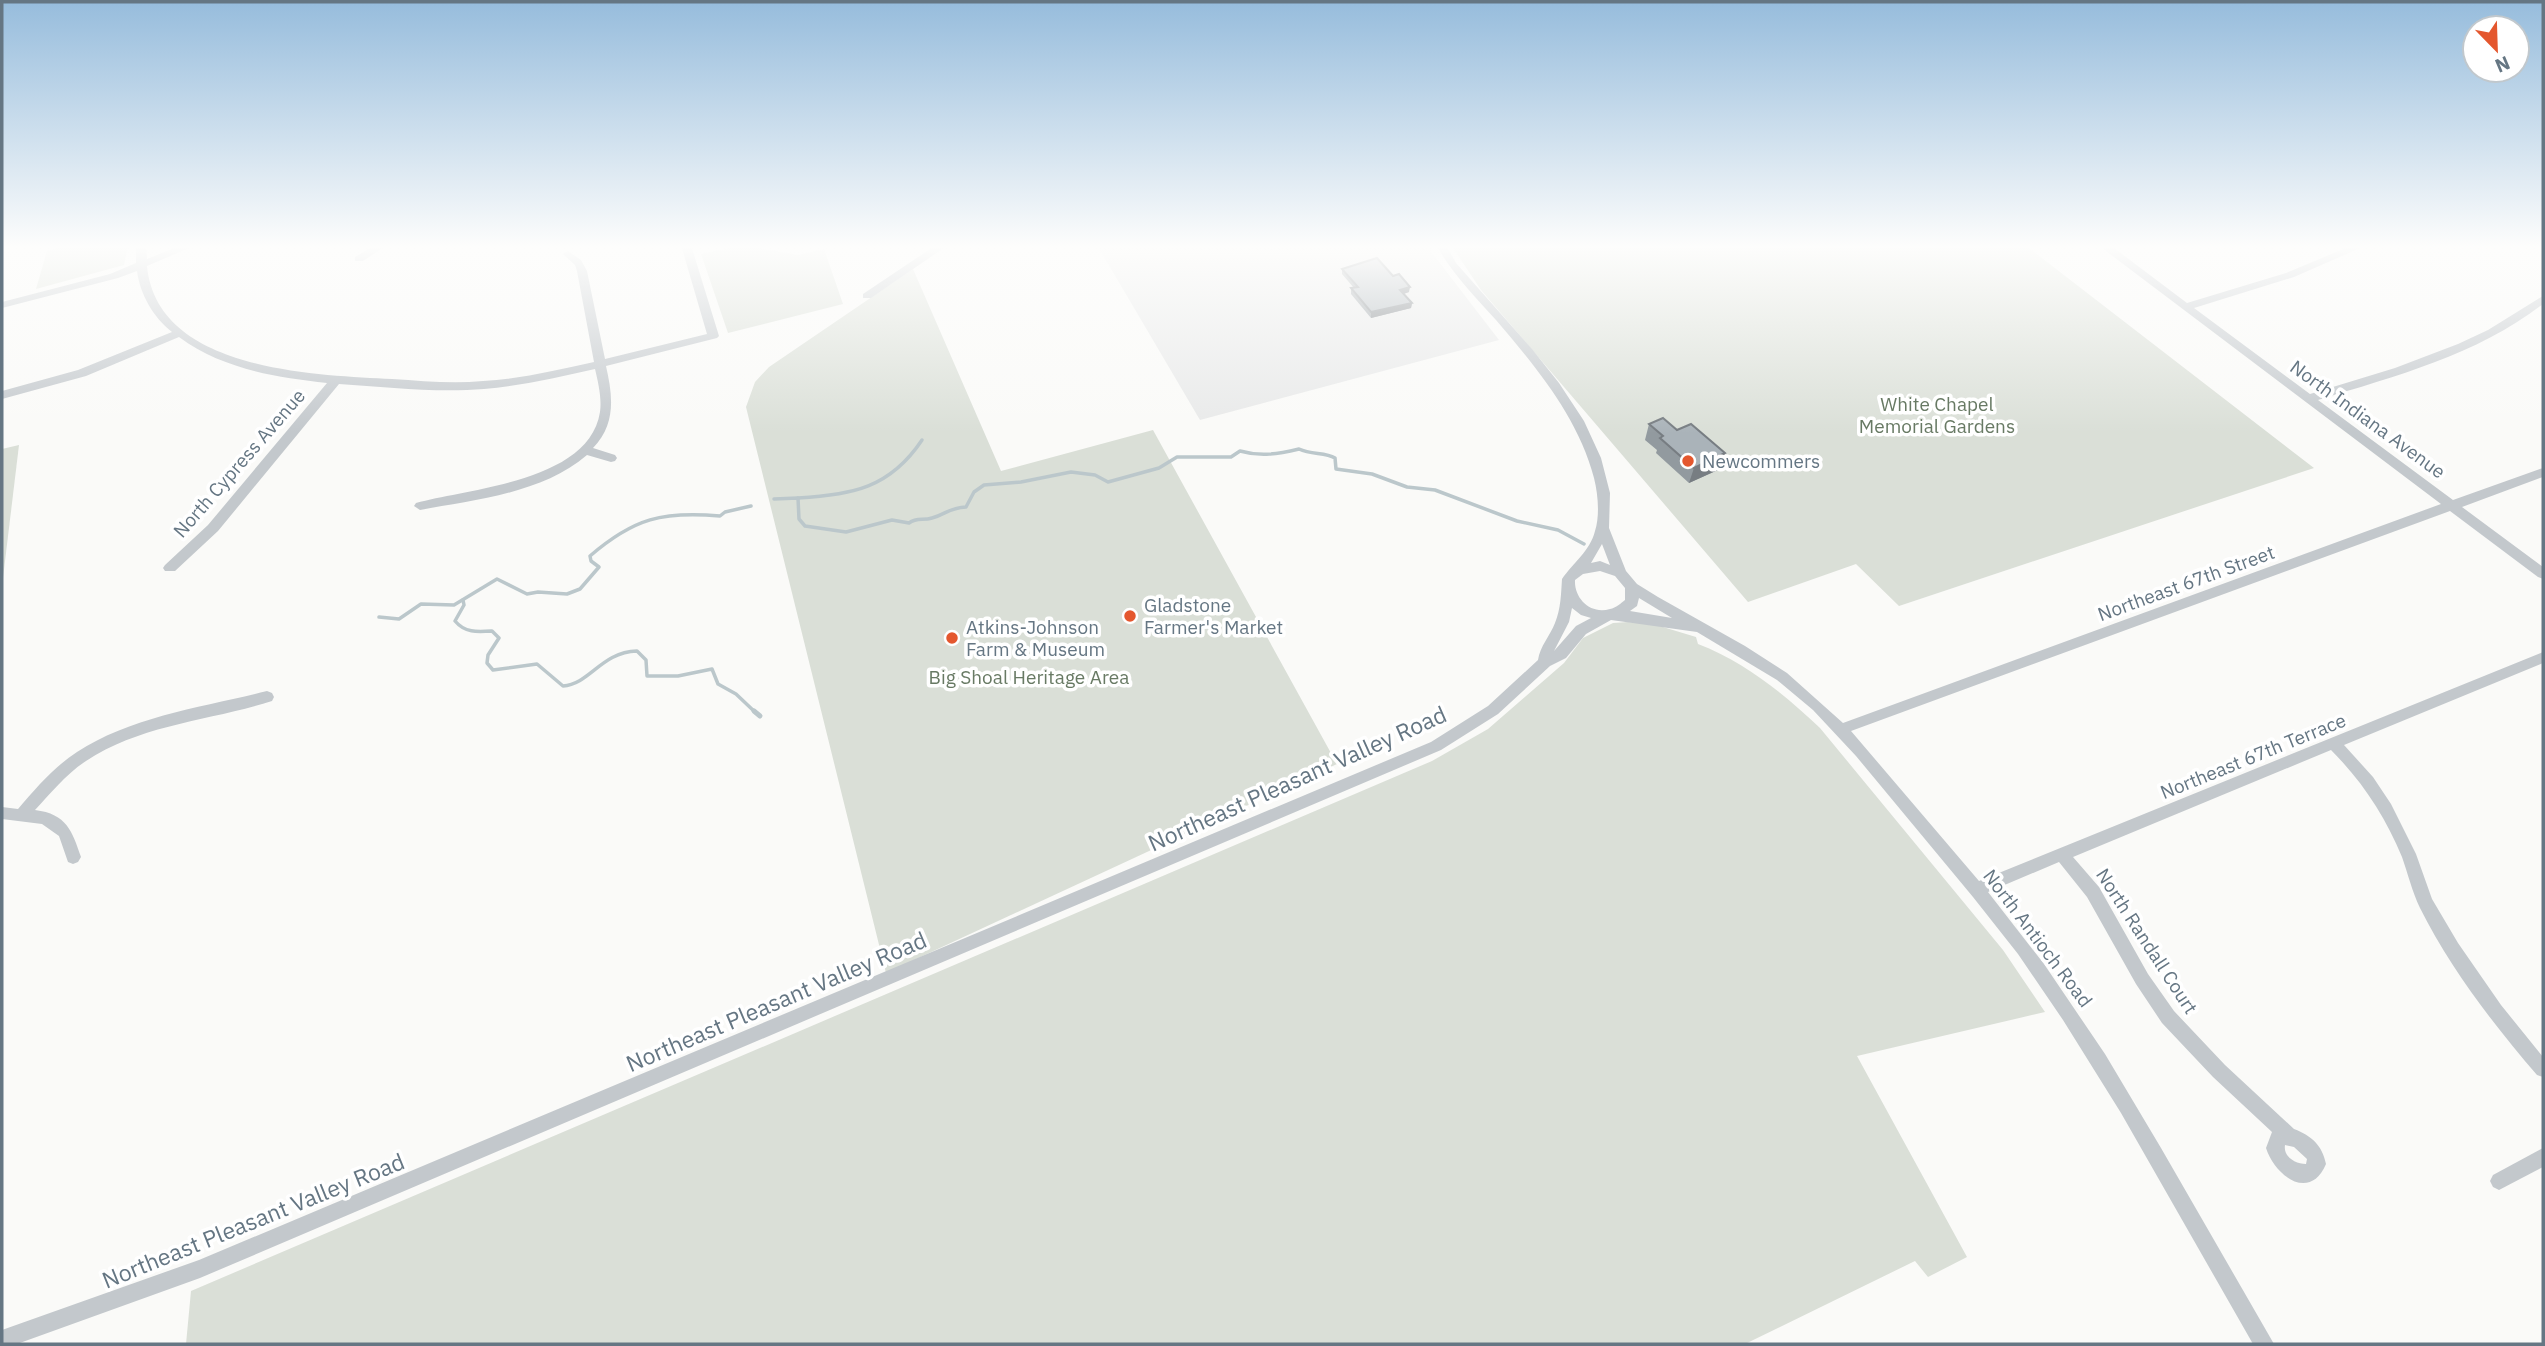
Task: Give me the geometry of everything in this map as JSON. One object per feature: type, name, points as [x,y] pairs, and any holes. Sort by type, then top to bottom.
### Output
[{"type":"street","points":[[157,308],[179,333],[211,352],[244,365],[294,376],[335,381],[474,386],[515,381],[713,336],[705,308]]},
{"type":"street","points":[[420,506],[522,485],[554,471],[584,450],[598,433],[606,413],[588,308]]},
{"type":"street","points":[[1489,308],[1558,389],[1580,422],[1592,447],[1605,506],[1603,529],[1580,569],[1568,579],[1568,596],[1583,611],[1611,615],[1632,602],[1632,587],[1620,573],[1603,529]]},
{"type":"street","name":"North Indiana Avenue","points":[[2186,308],[2543,574]]},
{"type":"street","points":[[2307,399],[2423,361],[2482,337],[2531,308]]},
{"type":"street","points":[[2,395],[82,373],[179,333]]},
{"type":"street","name":"North Cypress Avenue","points":[[170,568],[213,528],[335,381]]},
{"type":"street","points":[[584,450],[611,458]]},
{"type":"street","name":"Northeast 67th Street","points":[[1842,729],[2543,472]]},
{"type":"street","points":[[1580,569],[1600,566],[1620,573]]},
{"type":"street","name":"North Antioch Road","points":[[1632,587],[1759,660],[1800,690],[1842,729],[1977,889],[2038,968],[2087,1042],[2264,1344]]},
{"type":"street","name":"Northeast Pleasant Valley Road","points":[[1545,662],[1546,653],[1562,622],[1568,596]]},
{"type":"street","name":"North Antioch Road","points":[[1611,615],[1698,627]]},
{"type":"street","name":"Northeast Pleasant Valley Road","points":[[2,1340],[200,1269],[1425,751],[1457,735],[1487,715],[1545,662],[1561,654],[1581,630],[1611,615]]},
{"type":"street","name":"Northeast 67th Terrace","points":[[1977,889],[2541,661]]},
{"type":"street","points":[[23,814],[56,776],[89,752],[124,735],[267,697]]},
{"type":"street","points":[[2334,744],[2363,772],[2383,801],[2398,829],[2425,902],[2454,951],[2507,1028],[2543,1069]]},
{"type":"street","points":[[2,813],[46,817],[65,832],[73,857]]},
{"type":"street","name":"North Randall Court","points":[[2062,855],[2093,892],[2142,979],[2168,1017],[2289,1136]]},
{"type":"street","points":[[2499,1181],[2543,1157]]},
{"type":"shaded area","points":[[1134,308],[1474,308],[1499,340],[1200,420]]},
{"type":"green space","points":[[719,308],[828,308],[728,333]]},
{"type":"green space","name":"Big Shoal Heritage Area","points":[[856,308],[930,308],[1001,471],[1153,430],[1337,764],[886,973],[746,407],[755,382],[769,367]]},
{"type":"green space","name":"White Chapel Memorial Gardens","points":[[1496,308],[2106,308],[2314,468],[1899,606],[1856,564],[1748,602]]},
{"type":"green space","points":[[19,445],[2,586],[2,449]]},
{"type":"green space","points":[[1613,623],[1653,624],[1696,637],[1698,644],[1732,660],[1763,680],[1820,728],[2003,950],[2045,1012],[1857,1056],[1967,1257],[1928,1277],[1915,1261],[1745,1344],[186,1344],[191,1291],[1432,761],[1488,729],[1564,663],[1583,638]]},
{"type":"building","points":[[1368,308],[1390,308],[1371,312]]},
{"type":"building","points":[[1663,418],[1677,430],[1691,424],[1725,453],[1694,468],[1660,438],[1663,436],[1649,424]]},
{"type":"waterway","points":[[798,498],[853,491],[883,479],[897,469],[922,440]]},
{"type":"waterway","points":[[798,498],[799,519],[805,526],[846,532],[892,520],[909,523],[966,507],[974,492],[984,485],[1021,482],[1071,472],[1095,475],[1108,482],[1159,468],[1177,457],[1231,457],[1240,451],[1270,454],[1299,449],[1335,458],[1336,469],[1372,474],[1407,487],[1435,490],[1517,521],[1558,530],[1584,544]]},
{"type":"waterway","points":[[774,499],[798,498]]},
{"type":"waterway","points":[[379,617],[399,619],[421,604],[454,605],[497,579],[527,594],[567,594],[580,589],[599,567],[591,561],[590,556],[635,525],[665,516],[720,516],[725,512],[751,506]]},
{"type":"waterway","points":[[463,600],[464,605],[455,621],[467,630],[492,631],[499,638],[488,655],[487,663],[493,670],[537,664],[563,686],[581,680],[614,657],[637,651],[646,660],[647,676],[678,676],[712,669],[718,684],[736,694],[756,713]]},
{"type":"waterway","points":[[754,711],[760,716]]},
{"type":"place","name":"Newcommers","points":[[1688,461]]},
{"type":"place","name":"Gladstone Farmer's Market","points":[[1130,616]]},
{"type":"place","name":"Atkins-Johnson Farm & Museum","points":[[952,638]]}]
